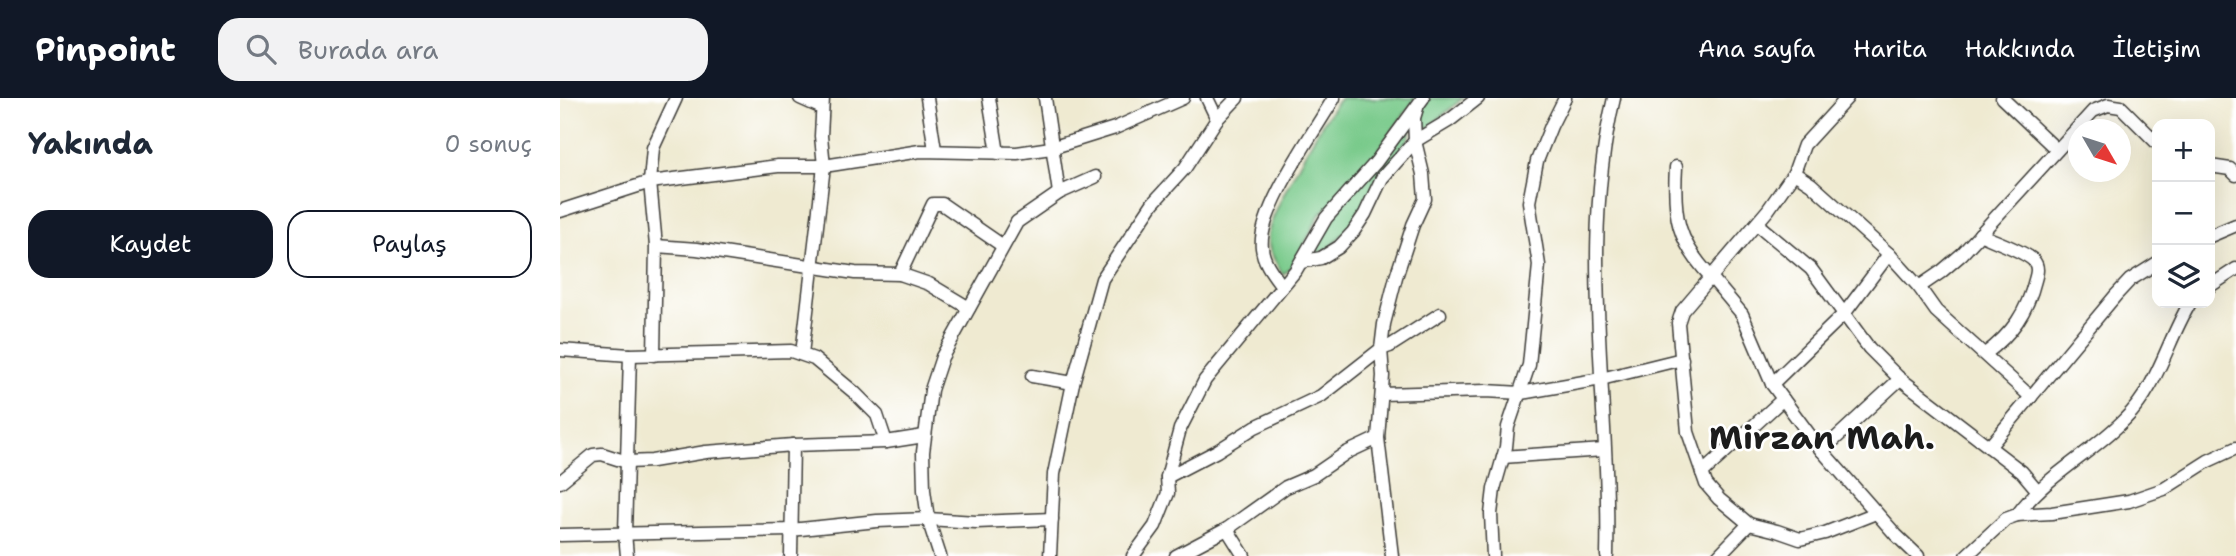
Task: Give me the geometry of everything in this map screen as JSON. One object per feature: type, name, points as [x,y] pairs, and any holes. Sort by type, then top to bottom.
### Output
[{"type":"street","points":[[654,355],[656,247],[650,182],[653,148],[676,98]]},
{"type":"street","points":[[800,98],[822,102],[824,166],[802,354]]},
{"type":"street","points":[[927,98],[935,150]]},
{"type":"street","points":[[989,98],[998,153]]},
{"type":"street","points":[[1045,98],[1059,193]]},
{"type":"street","points":[[560,211],[650,182],[778,166],[824,166],[935,150],[1017,153],[1051,148],[1115,128],[1183,98]]},
{"type":"street","points":[[1207,98],[1217,120]]},
{"type":"street","points":[[1050,556],[1054,474],[1073,383],[1102,279],[1153,203],[1185,168],[1217,120],[1237,98]]},
{"type":"street","points":[[1282,286],[1270,269],[1262,248],[1263,231],[1276,196],[1334,98]]},
{"type":"street","points":[[1301,262],[1321,258],[1339,247],[1365,214],[1382,178],[1415,141],[1450,120],[1478,98]]},
{"type":"street","points":[[1493,556],[1491,514],[1494,489],[1508,427],[1529,365],[1539,265],[1529,202],[1537,161],[1565,98]]},
{"type":"street","points":[[1606,556],[1608,508],[1601,379],[1598,215],[1601,158],[1614,98]]},
{"type":"street","points":[[1847,98],[1804,145],[1794,173],[1757,225],[1693,296],[1682,311],[1678,323],[1688,432],[1706,484],[1719,499],[1749,524],[1800,540],[1876,513]]},
{"type":"street","points":[[2002,98],[2057,150]]},
{"type":"street","points":[[1919,287],[1941,272],[1980,234],[2105,101],[2120,107],[2152,138]]},
{"type":"street","points":[[1392,556],[1378,438],[1383,376],[1381,349],[1384,324],[1396,277],[1413,225],[1425,199],[1423,174],[1415,141],[1414,118],[1420,102]]},
{"type":"street","points":[[1133,556],[1155,526],[1168,493],[1167,477],[1180,429],[1205,380],[1301,262],[1326,218],[1376,162],[1420,102]]},
{"type":"street","points":[[1676,167],[1674,199],[1677,224],[1684,243],[1741,314],[1772,384],[1783,400],[1876,513],[1918,556]]},
{"type":"street","points":[[2215,167],[2230,169],[2236,175]]},
{"type":"street","points":[[1794,173],[1811,184],[1889,254],[1937,311],[2031,397]]},
{"type":"street","points":[[940,556],[928,519],[924,490],[924,436],[931,390],[939,368],[1017,222],[1059,193],[1095,177]]},
{"type":"street","points":[[900,274],[933,204],[942,204],[1003,246]]},
{"type":"street","points":[[1757,225],[1811,269],[1869,348],[1900,379],[2022,472],[2038,491]]},
{"type":"street","points":[[2215,234],[2236,225]]},
{"type":"street","points":[[1980,234],[2032,259],[2038,270],[2029,302],[2018,321],[2003,340],[1985,354]]},
{"type":"street","points":[[656,247],[697,249],[855,273],[900,274],[929,284],[969,308]]},
{"type":"street","points":[[1772,384],[1844,314],[1889,254]]},
{"type":"street","points":[[1989,447],[2116,295],[2130,280],[2152,266]]},
{"type":"street","points":[[2215,283],[2236,270]]},
{"type":"street","points":[[2017,515],[2038,491],[2106,438],[2127,418],[2151,384],[2188,308]]},
{"type":"street","points":[[1167,477],[1255,427],[1321,396],[1381,349],[1440,314]]},
{"type":"street","points":[[560,350],[631,355],[792,351],[802,354],[835,375],[877,415],[886,442]]},
{"type":"street","points":[[626,556],[626,462],[631,355]]},
{"type":"street","points":[[1382,394],[1486,391],[1521,393],[1601,379],[1682,359]]},
{"type":"street","points":[[1032,376],[1073,383]]},
{"type":"street","points":[[1822,450],[1900,379]]},
{"type":"street","points":[[1702,472],[1783,400]]},
{"type":"street","points":[[560,482],[593,456],[602,454],[626,462],[793,445],[886,442],[924,436]]},
{"type":"street","points":[[1176,556],[1227,529],[1286,487],[1314,475],[1346,453],[1378,438]]},
{"type":"street","points":[[791,556],[793,445]]},
{"type":"street","points":[[1966,556],[2006,519],[2017,515],[2052,513],[2129,501],[2164,489],[2208,461],[2236,448]]},
{"type":"street","points":[[1503,457],[1604,450]]},
{"type":"street","points":[[560,534],[791,530],[928,519],[976,522],[1052,519]]},
{"type":"street","points":[[1718,556],[1749,524]]},
{"type":"street","points":[[1227,529],[1244,556]]},
{"type":"green space","points":[[1341,98],[1416,98],[1375,155],[1320,214],[1296,261],[1283,275],[1269,245],[1271,223],[1299,164]]},
{"type":"green space","points":[[1429,98],[1463,98],[1423,132],[1419,126],[1423,107]]},
{"type":"green space","points":[[1410,121],[1408,140],[1360,216],[1329,249],[1313,255],[1332,216]]},
{"type":"district","name":"Mirzan Mah.","points":[[1822,437]]}]
